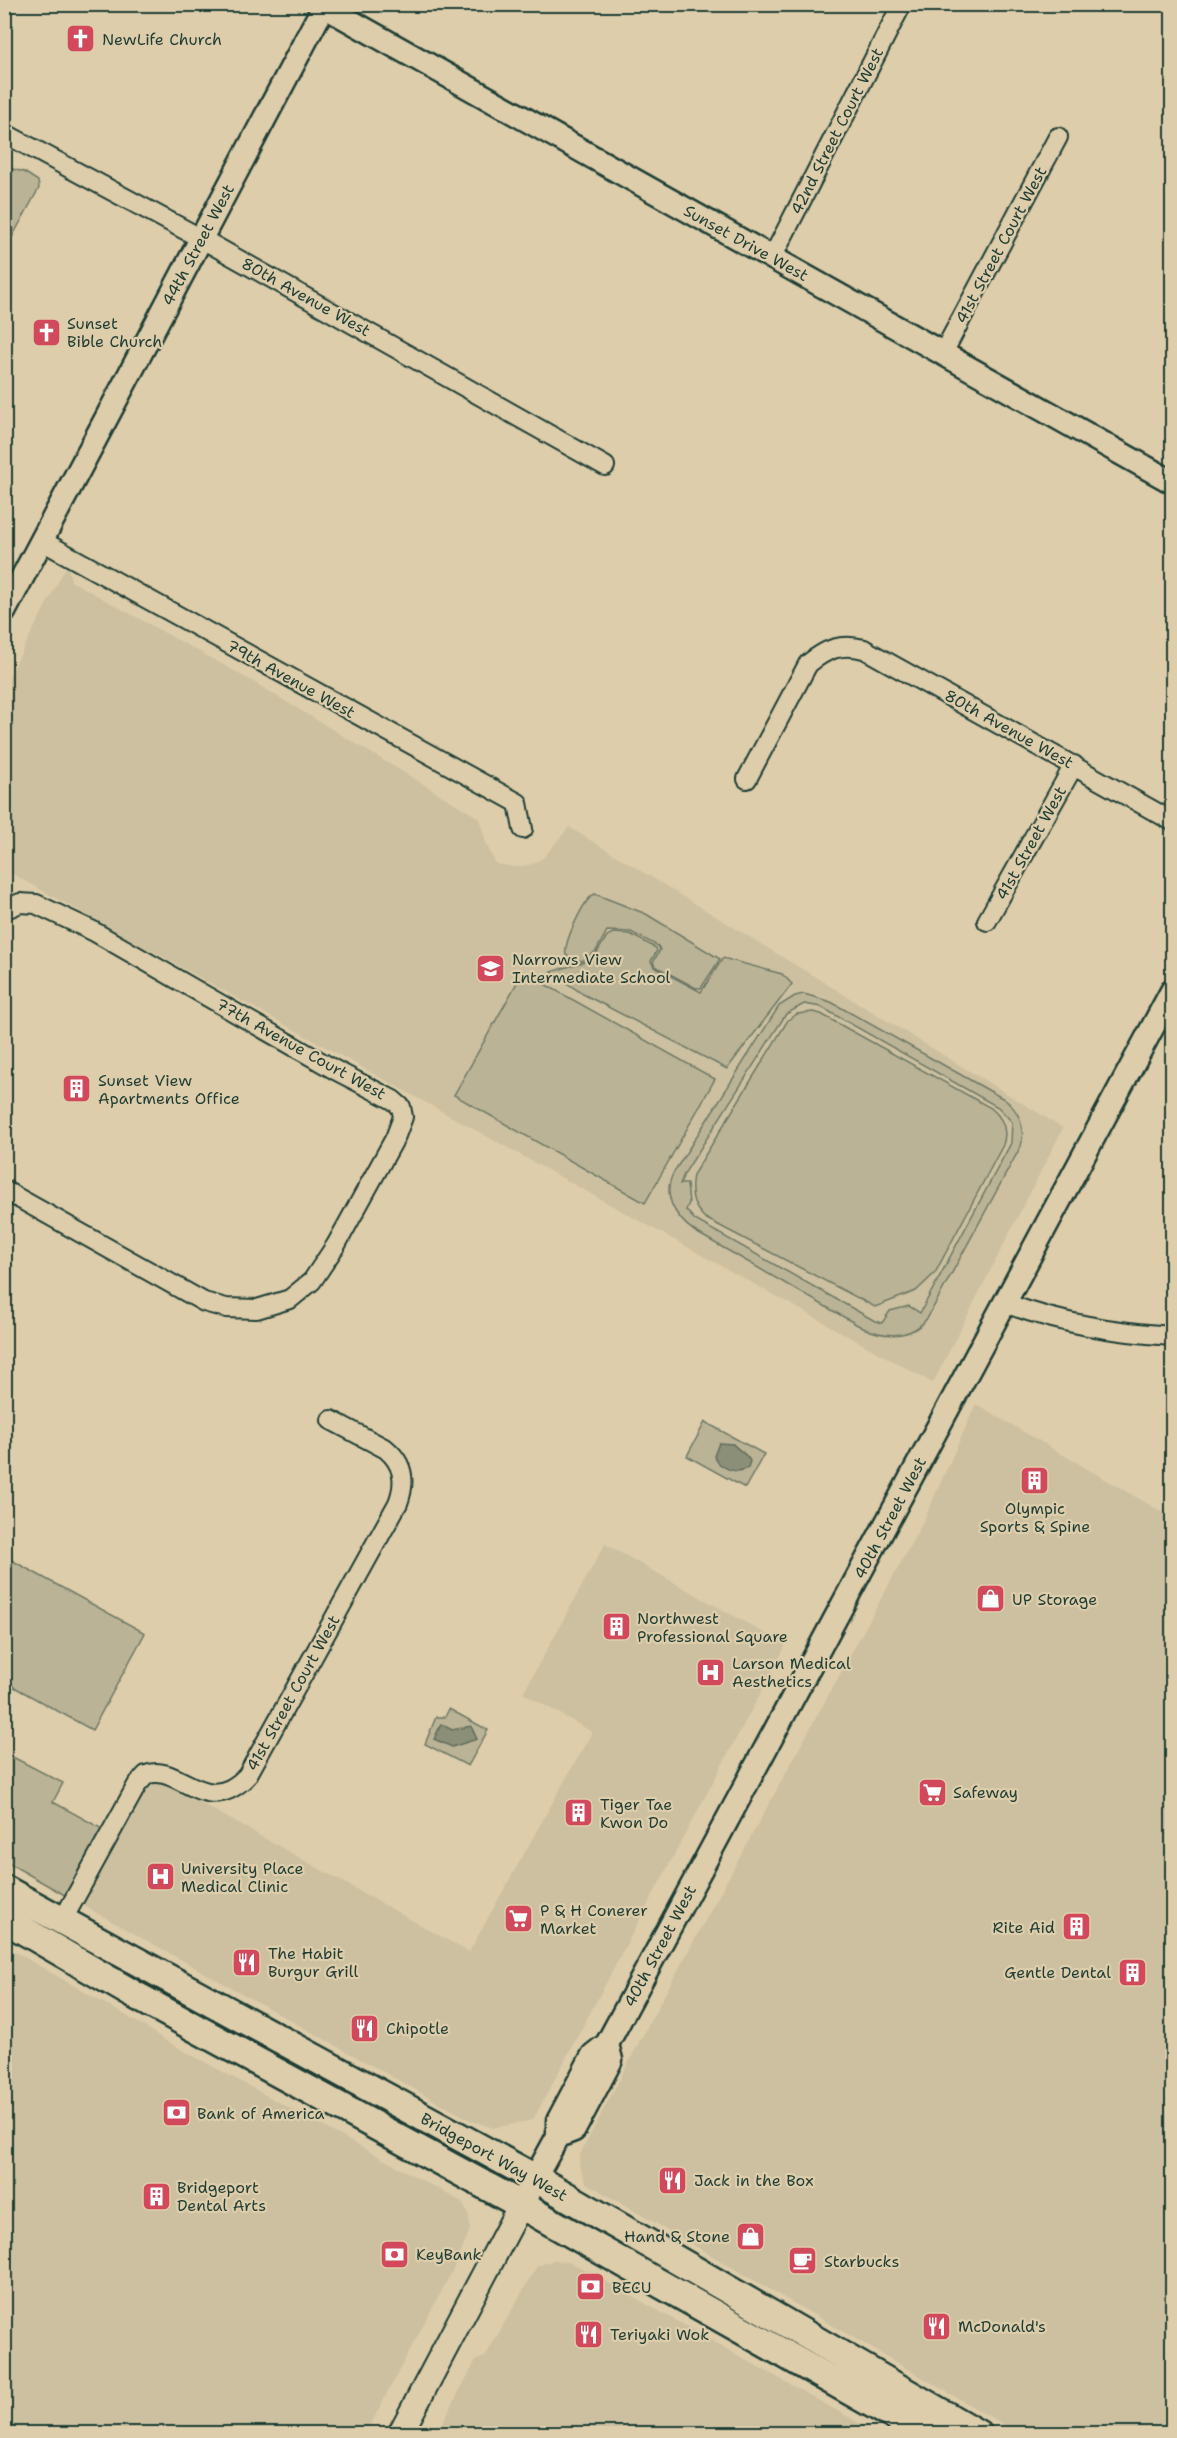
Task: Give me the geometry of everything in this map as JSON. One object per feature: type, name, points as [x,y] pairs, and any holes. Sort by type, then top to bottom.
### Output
[{"type":"main road","name":"Bridgeport Way West","points":[[4,1889],[61,1923],[535,2178],[978,2433]]},
{"type":"main road","name":"Bridgeport Way West","points":[[4,1919],[277,2074],[521,2205],[926,2433]]},
{"type":"main road","name":"40th Street West","points":[[400,2433],[535,2178]]},
{"type":"street","name":"42nd Street Court West","points":[[772,258],[902,4]]},
{"type":"street","name":"Sunset Drive West","points":[[323,5],[1173,482]]},
{"type":"street","name":"44th Street West","points":[[4,612],[323,5]]},
{"type":"street","name":"80th Avenue West","points":[[4,133],[202,238],[605,466]]},
{"type":"street","name":"41st Street Court West","points":[[943,353],[1058,137]]},
{"type":"street","name":"79th Avenue West","points":[[42,541],[518,804],[524,828]]},
{"type":"street","name":"80th Avenue West","points":[[747,779],[808,664],[820,653],[842,646],[864,649],[1173,821]]},
{"type":"street","name":"41st Street West","points":[[987,921],[1074,765]]},
{"type":"street","name":"77th Avenue Court West","points":[[4,910],[20,903],[36,904],[93,932],[335,1070],[393,1100],[401,1107],[403,1118],[390,1148],[336,1245],[312,1281],[290,1299],[257,1309],[226,1308],[204,1302],[4,1190]]},
{"type":"street","name":"40th Street West","points":[[535,2178],[558,2136],[558,2121],[592,2055],[607,2044],[1173,992]]},
{"type":"street","points":[[1005,1303],[1042,1317],[1085,1327],[1173,1336]]},
{"type":"street","name":"41st Street Court West","points":[[61,1923],[137,1785],[146,1775],[159,1773],[197,1790],[212,1793],[228,1790],[247,1776],[398,1503],[403,1475],[394,1456],[386,1449],[331,1420]]},
{"type":"shaded area","points":[[5,167],[24,172],[38,181],[39,188],[5,250]]},
{"type":"shaded area","name":"Narrows View Intermediate School","points":[[66,567],[69,570],[71,581],[252,681],[479,818],[487,846],[496,864],[517,867],[532,864],[543,858],[569,827],[1063,1128],[933,1383],[5,870],[5,684]]},
{"type":"shaded area","points":[[595,894],[646,914],[720,959],[701,988],[696,988],[655,966],[653,962],[660,950],[658,946],[631,932],[607,931],[596,951],[582,961],[566,955],[575,922],[590,897]]},
{"type":"shaded area","points":[[613,933],[630,934],[656,948],[657,951],[651,961],[654,967],[701,992],[723,958],[782,974],[792,984],[727,1069],[583,994],[551,972],[593,959],[607,936]]},
{"type":"shaded area","points":[[523,972],[715,1079],[645,1203],[454,1095]]},
{"type":"shaded area","points":[[804,994],[831,1002],[1004,1099],[1014,1108],[1022,1126],[1021,1146],[928,1317],[922,1324],[906,1333],[889,1335],[863,1328],[694,1231],[681,1219],[672,1205],[669,1189],[674,1172],[779,1006],[795,996]],"holes":[[[804,1004],[821,1007],[998,1107],[1012,1122],[1011,1143],[920,1313],[909,1306],[890,1311],[882,1323],[695,1220],[686,1210],[689,1203],[687,1184],[680,1184],[684,1174],[786,1014]]]},
{"type":"shaded area","points":[[813,1012],[821,1014],[991,1108],[999,1116],[1005,1129],[1003,1145],[935,1273],[916,1291],[875,1307],[705,1218],[697,1209],[693,1198],[693,1175],[788,1020],[797,1014]]},
{"type":"shaded area","points":[[976,1404],[1172,1518],[1172,2433],[1018,2433],[586,2183],[579,2165],[580,2154],[661,2001],[922,1524]]},
{"type":"shaded area","points":[[705,1422],[764,1454],[745,1488],[687,1456]]},
{"type":"shaded area","points":[[719,1443],[733,1444],[745,1454],[750,1461],[748,1468],[738,1471],[720,1464],[714,1456]]},
{"type":"shaded area","points":[[605,1544],[786,1645],[533,2120],[493,2128],[470,2120],[68,1897],[140,1769],[469,1952],[592,1732],[523,1693]]},
{"type":"shaded area","points":[[4,1556],[145,1633],[92,1730],[5,1682]]},
{"type":"shaded area","points":[[449,1709],[488,1730],[468,1766],[425,1744],[436,1717],[445,1717]]},
{"type":"shaded area","points":[[441,1724],[452,1730],[471,1726],[477,1739],[452,1747],[434,1739]]},
{"type":"shaded area","points":[[5,1753],[63,1783],[53,1802],[106,1831],[68,1897],[5,1861]]},
{"type":"shaded area","points":[[5,1946],[149,2029],[164,2040],[462,2202],[469,2216],[470,2230],[458,2260],[366,2433],[5,2433]]},
{"type":"shaded area","points":[[554,2260],[569,2262],[582,2268],[877,2433],[437,2433],[476,2360],[485,2357],[537,2266]]},
{"type":"place","name":"NewLife Church","points":[[81,39]]},
{"type":"place","name":"Sunset Bible Church","points":[[46,332]]},
{"type":"place","name":"Narrows View Intermediate School","points":[[491,968]]},
{"type":"place","name":"Sunset View Apartments Office","points":[[77,1089]]},
{"type":"place","name":"Olympic Sports & Spine","points":[[1035,1480]]},
{"type":"place","name":"UP Storage","points":[[991,1599]]},
{"type":"place","name":"Northwest Professional Square","points":[[616,1627]]},
{"type":"place","name":"Larson Medical Aesthetics","points":[[711,1672]]},
{"type":"place","name":"Safeway","points":[[932,1792]]},
{"type":"place","name":"Tiger Tae Kwon Do","points":[[579,1813]]},
{"type":"place","name":"University Place Medical Clinic","points":[[160,1877]]},
{"type":"place","name":"P & H Conerer Market","points":[[519,1919]]},
{"type":"place","name":"Rite Aid","points":[[1076,1927]]},
{"type":"place","name":"The Habit Burgur Grill","points":[[247,1962]]},
{"type":"place","name":"Gentle Dental","points":[[1132,1972]]},
{"type":"place","name":"Chipotle","points":[[365,2028]]},
{"type":"place","name":"Bank of America","points":[[176,2113]]},
{"type":"place","name":"Jack in the Box","points":[[673,2180]]},
{"type":"place","name":"Bridgeport Dental Arts","points":[[156,2196]]},
{"type":"place","name":"Hand & Stone","points":[[751,2236]]},
{"type":"place","name":"KeyBank","points":[[395,2254]]},
{"type":"place","name":"Starbucks","points":[[803,2261]]},
{"type":"place","name":"BECU","points":[[591,2287]]},
{"type":"place","name":"McDonald's","points":[[937,2326]]},
{"type":"place","name":"Teriyaki Wok","points":[[589,2334]]}]
